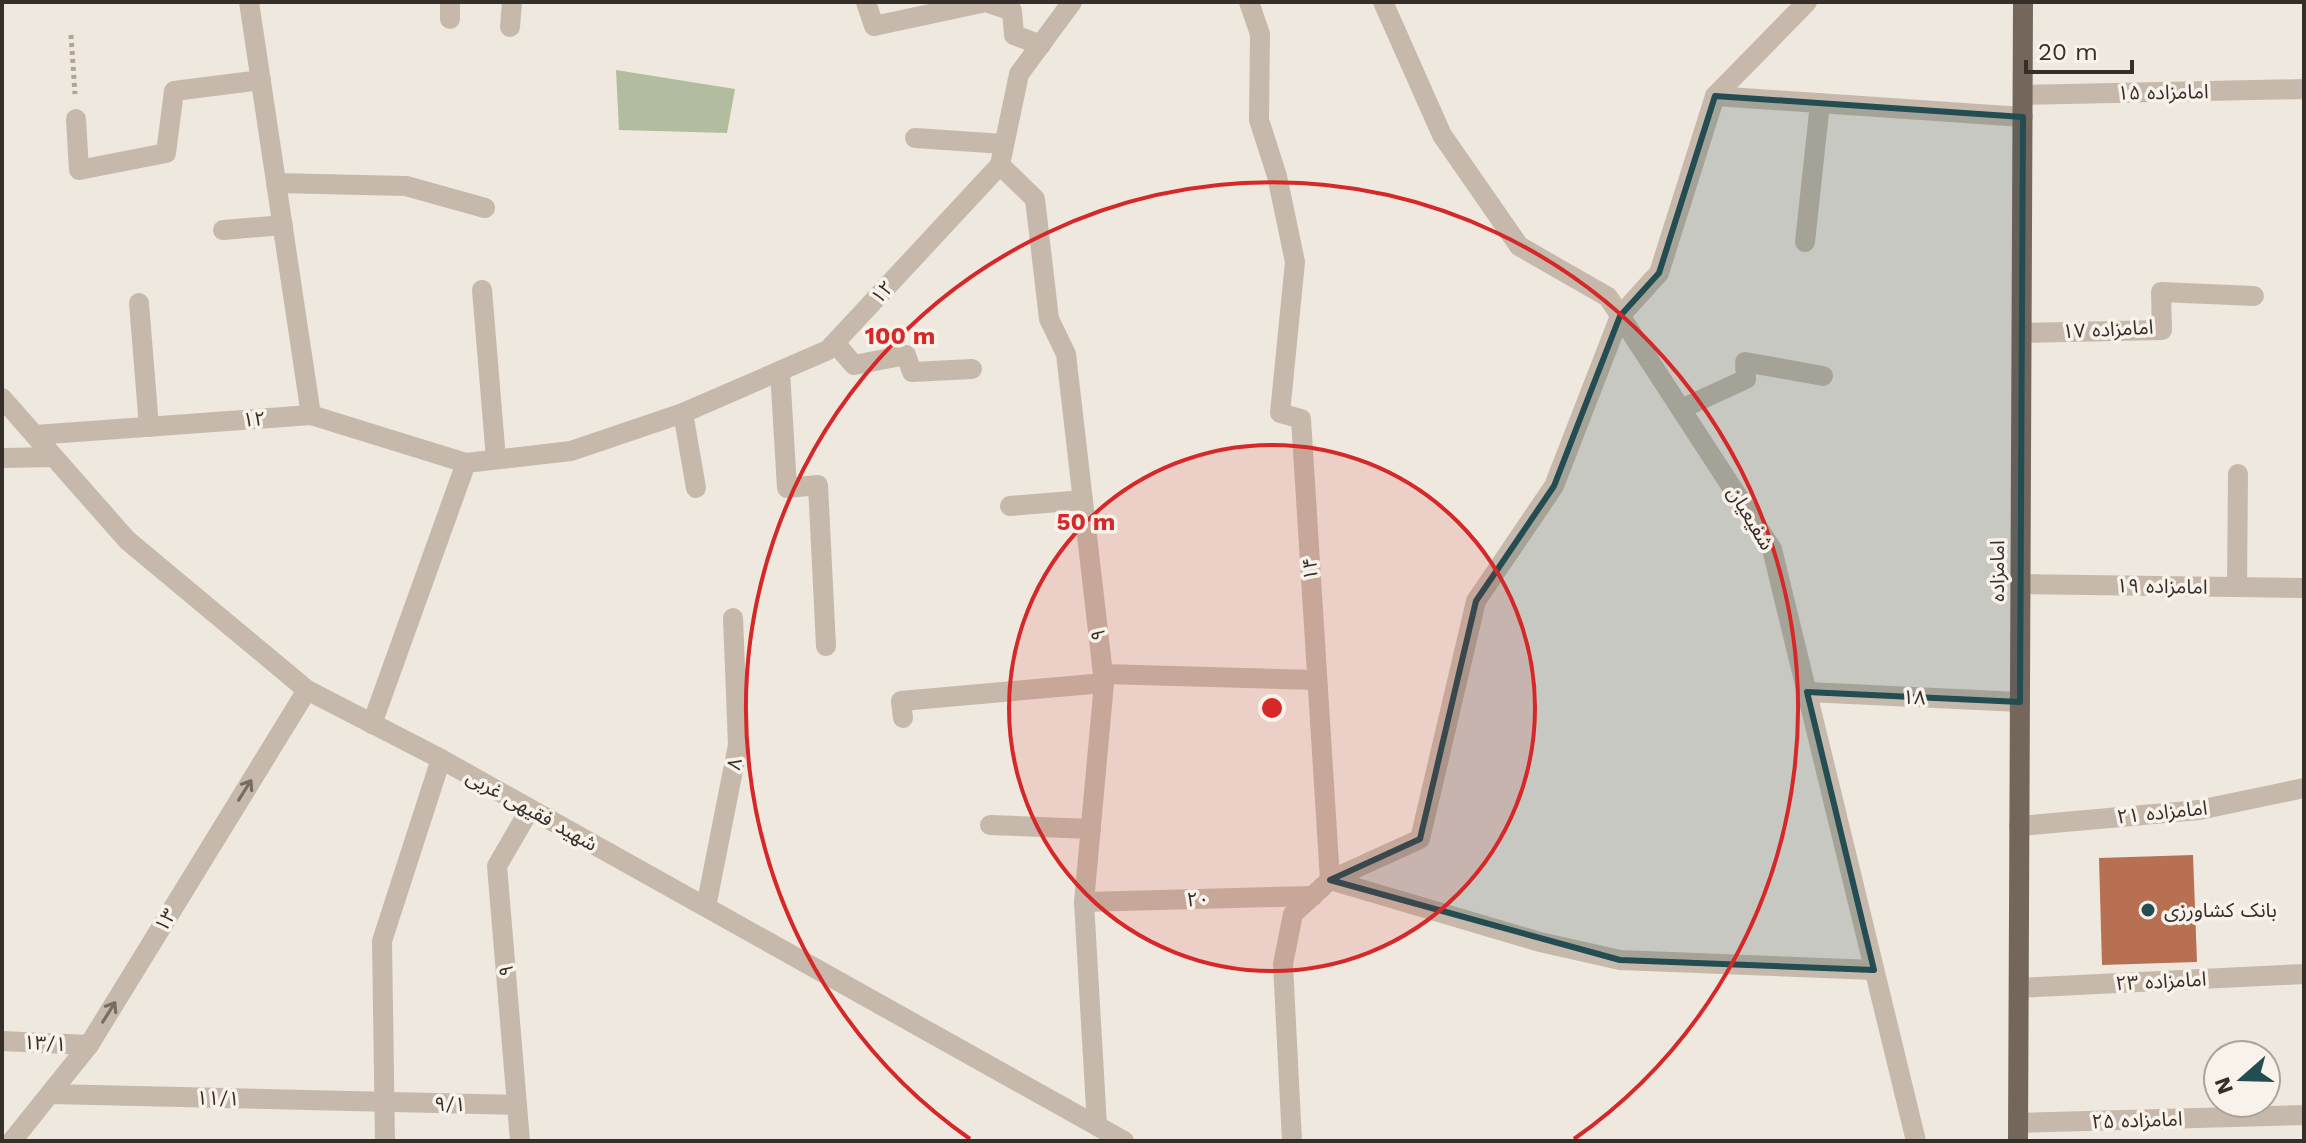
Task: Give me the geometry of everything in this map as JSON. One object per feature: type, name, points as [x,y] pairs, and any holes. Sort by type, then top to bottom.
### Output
[{"type":"main road","name":"امامزاده","points":[[2018,1132],[2023,2]]},
{"type":"street","points":[[249,2],[311,415]]},
{"type":"street","points":[[510,27],[512,2]]},
{"type":"street","points":[[866,2],[874,26],[986,2],[1012,11],[1014,35],[1041,45]]},
{"type":"street","points":[[1000,165],[1019,74],[1072,2]]},
{"type":"street","name":"۱۴","points":[[1249,2],[1260,34],[1259,120],[1277,176],[1295,262],[1280,413],[1301,419],[1330,880]]},
{"type":"street","name":"شفیعیان","points":[[1383,2],[1442,135],[1519,246],[1608,297],[1772,549],[1916,1141]]},
{"type":"street","points":[[1292,1141],[1283,964],[1293,914],[1330,880],[1420,839],[1476,601],[1554,486],[1620,316],[1659,273],[1715,96],[1807,2]]},
{"type":"street","points":[[76,119],[79,170],[166,153],[174,91],[261,80]]},
{"type":"street","name":"امامزاده ۱۵","points":[[2023,95],[2304,89]]},
{"type":"street","points":[[1715,96],[2023,117]]},
{"type":"street","points":[[1805,242],[1820,103]]},
{"type":"street","points":[[915,138],[1004,144]]},
{"type":"street","name":"۱۲","points":[[35,435],[311,415],[466,463],[571,451],[683,413],[828,350],[1000,165]]},
{"type":"street","name":"۹","points":[[1000,165],[1035,199],[1049,319],[1066,354],[1103,678],[1084,902],[1097,1126]]},
{"type":"street","points":[[276,183],[406,186],[485,208]]},
{"type":"street","points":[[223,230],[283,225]]},
{"type":"street","points":[[482,290],[496,459]]},
{"type":"street","name":"امامزاده ۱۷","points":[[2022,333],[2162,330],[2161,292],[2254,296]]},
{"type":"street","points":[[139,303],[149,427]]},
{"type":"street","points":[[835,343],[854,365],[906,355],[912,372],[972,369]]},
{"type":"street","points":[[1681,409],[1746,379],[1745,362],[1823,376]]},
{"type":"street","points":[[780,371],[787,488],[818,485],[826,646]]},
{"type":"street","name":"شهید فقیهی غربی","points":[[2,398],[127,540],[307,690],[441,759],[1124,1141]]},
{"type":"street","points":[[683,413],[696,488]]},
{"type":"street","points":[[2,458],[53,457]]},
{"type":"street","points":[[372,724],[466,463]]},
{"type":"street","points":[[2237,587],[2238,474]]},
{"type":"street","points":[[1010,506],[1083,500]]},
{"type":"street","name":"امامزاده ۱۹","points":[[2021,584],[2304,588]]},
{"type":"street","name":"۸","points":[[706,907],[738,745],[733,618]]},
{"type":"street","points":[[903,718],[901,701],[1103,678],[1317,680]]},
{"type":"street","name":"۱۳","points":[[12,1141],[89,1045],[307,690]]},
{"type":"street","name":"۱۸","points":[[1807,692],[2020,702]]},
{"type":"street","points":[[385,1141],[382,941],[441,759]]},
{"type":"street","name":"امامزاده ۲۱","points":[[2019,826],[2199,810],[2304,788]]},
{"type":"street","name":"۹","points":[[520,1141],[497,866],[530,809]]},
{"type":"street","points":[[990,825],[1091,829]]},
{"type":"street","points":[[1330,880],[1540,942],[1620,960],[1874,970]]},
{"type":"street","name":"۲۰","points":[[1084,902],[1313,896]]},
{"type":"street","name":"امامزاده ۲۳","points":[[2019,988],[2304,974]]},
{"type":"street","name":"۱۳/۱","points":[[2,1041],[89,1045]]},
{"type":"street","name":"۱۱/۱","points":[[51,1094],[384,1102]]},
{"type":"street","name":"۹/۱","points":[[384,1102],[517,1105]]},
{"type":"street","name":"امامزاده ۲۵","points":[[2018,1132],[2304,1115]]},
{"type":"path","points":[[71,35],[76,119]]},
{"type":"highlighted area","points":[[1715,96],[2023,117],[2020,702],[1807,692],[1874,970],[1620,960],[1330,880],[1420,839],[1476,601],[1554,486],[1620,316],[1659,273]]},
{"type":"green space","points":[[616,70],[735,89],[727,133],[619,130]]},
{"type":"building","name":"بانک کشاورزی","points":[[2193,855],[2197,962],[2102,965],[2099,858]]},
{"type":"place","name":"بانک کشاورزی","points":[[2148,910]]}]
